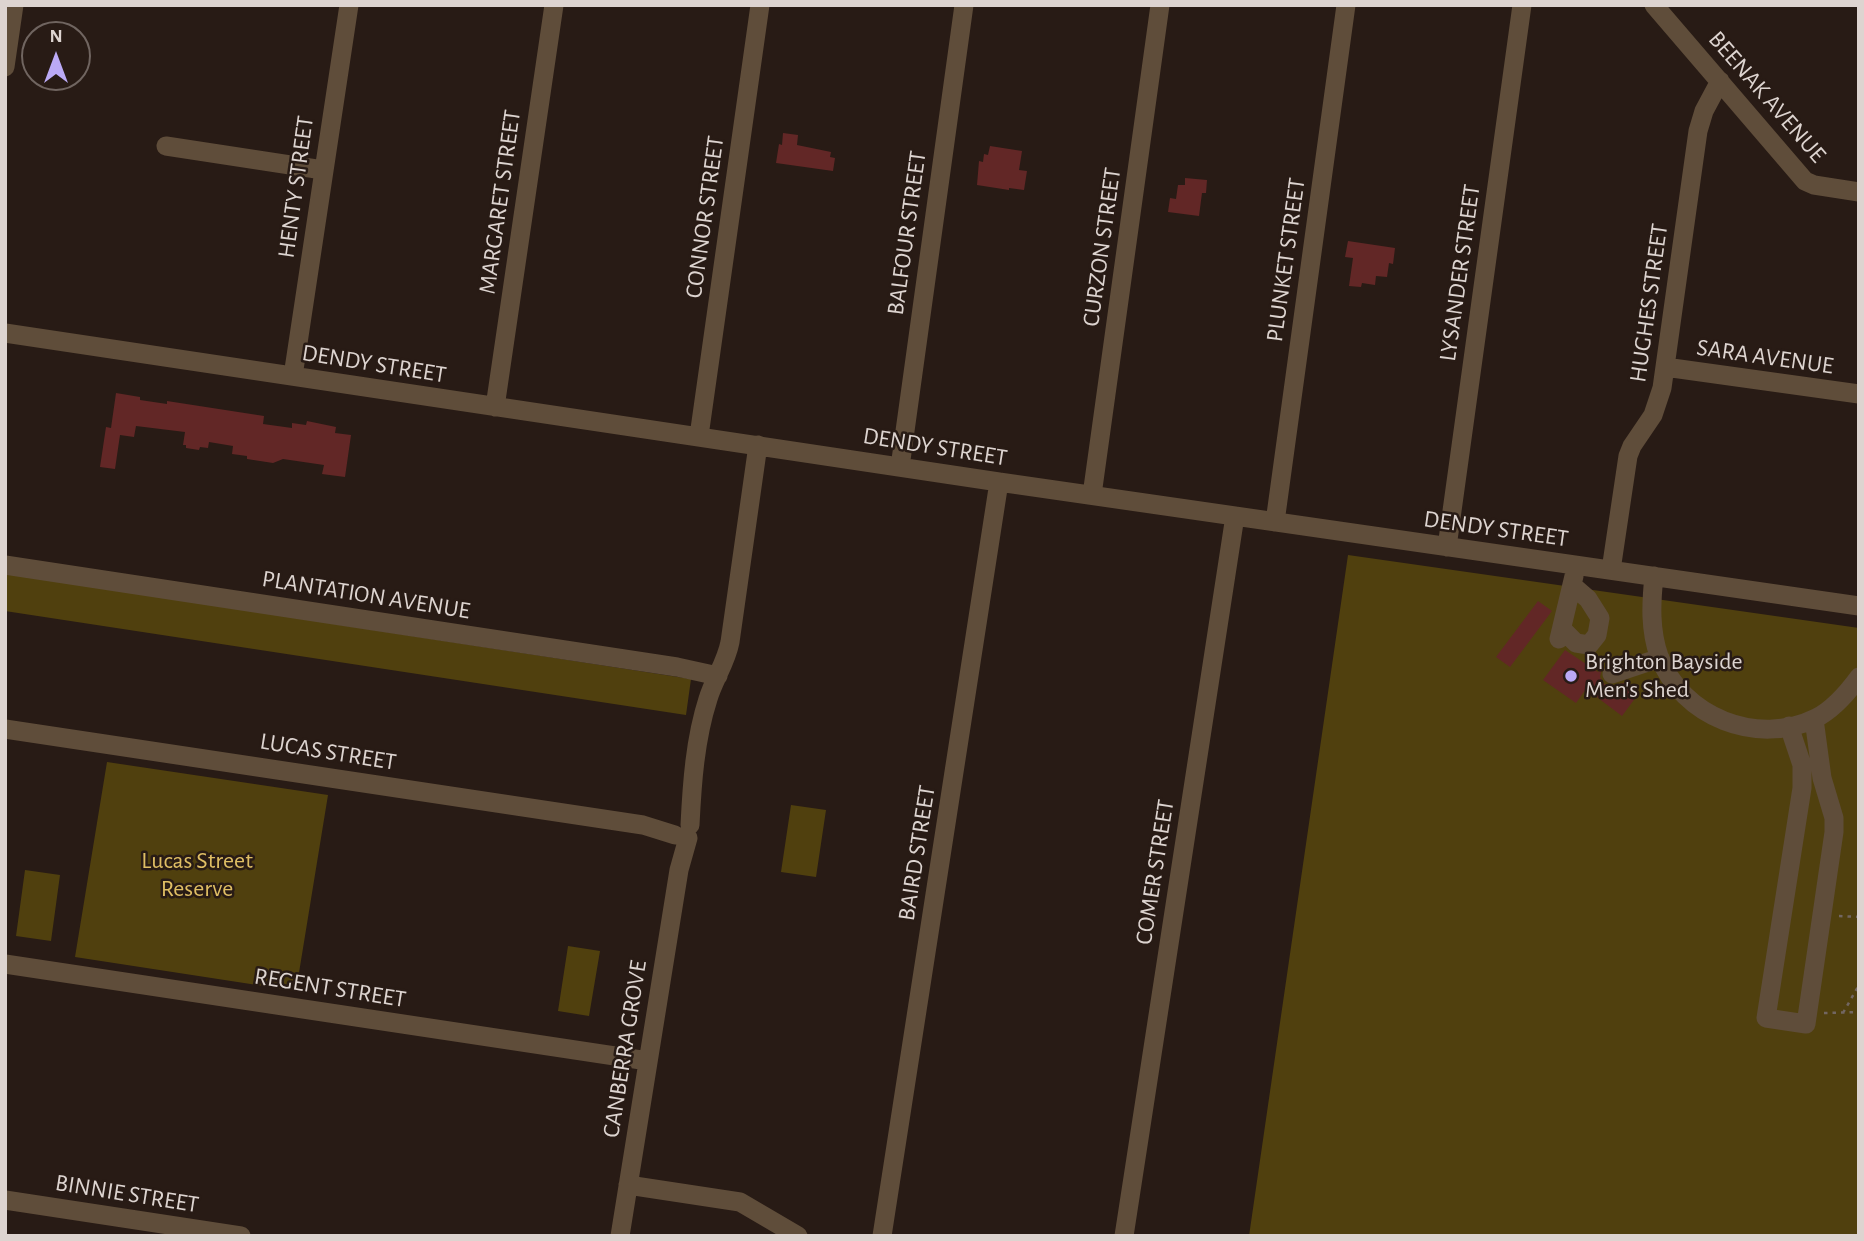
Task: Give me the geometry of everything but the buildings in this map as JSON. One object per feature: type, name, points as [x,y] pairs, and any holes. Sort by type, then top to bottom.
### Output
[{"type":"street","name":"HENTY STREET","points":[[293,376],[349,5]]},
{"type":"street","name":"MARGARET STREET","points":[[495,407],[554,5]]},
{"type":"street","name":"CONNOR STREET","points":[[699,436],[760,5]]},
{"type":"street","name":"BALFOUR STREET","points":[[900,467],[964,5]]},
{"type":"street","name":"CURZON STREET","points":[[1092,495],[1160,5]]},
{"type":"street","name":"PLUNKET STREET","points":[[1275,522],[1346,5]]},
{"type":"street","name":"LYSANDER STREET","points":[[1447,547],[1522,5]]},
{"type":"street","name":"BEENAK AVENUE","points":[[1654,5],[1805,181],[1814,185],[1859,192]]},
{"type":"street","points":[[5,67],[11,6]]},
{"type":"street","name":"HUGHES STREET","points":[[1611,570],[1628,456],[1653,415],[1662,388],[1698,131],[1704,111],[1720,81]]},
{"type":"street","points":[[166,146],[323,170]]},
{"type":"street","name":"DENDY STREET","points":[[5,333],[999,482],[1859,606]]},
{"type":"street","name":"SARA AVENUE","points":[[1665,368],[1859,394]]},
{"type":"street","name":"CANBERRA GROVE","points":[[620,1236],[679,870],[681,830],[692,789],[707,702],[730,642],[758,445]]},
{"type":"street","name":"BAIRD STREET","points":[[883,1234],[999,482]]},
{"type":"street","name":"COMER STREET","points":[[1124,1236],[1235,516]]},
{"type":"street","name":"PLANTATION AVENUE","points":[[5,565],[677,667],[718,676]]},
{"type":"street","points":[[1573,586],[1588,599],[1600,618],[1597,635],[1589,645],[1560,636],[1576,565]]},
{"type":"street","points":[[1654,576],[1651,617],[1660,658],[1679,690],[1706,713],[1744,727],[1763,729],[1788,726],[1814,719],[1838,700],[1859,677]]},
{"type":"street","points":[[1612,674],[1660,658]]},
{"type":"street","points":[[1788,726],[1802,765],[1812,772],[1834,818],[1806,1024],[1766,1018],[1812,772],[1814,719]]},
{"type":"street","name":"LUCAS STREET","points":[[5,729],[681,830]]},
{"type":"street","name":"REGENT STREET","points":[[5,964],[648,1061]]},
{"type":"street","points":[[628,1185],[730,1199],[798,1236]]},
{"type":"street","name":"BINNIE STREET","points":[[5,1200],[241,1236]]},
{"type":"path","points":[[1843,1013],[1859,985]]},
{"type":"path","points":[[1825,1013],[1859,1012]]},
{"type":"green space","points":[[1348,555],[1859,628],[1859,1236],[1249,1236]]},
{"type":"green space","points":[[5,573],[691,679],[686,715],[5,611]]},
{"type":"green space","name":"Lucas Street Reserve","points":[[107,762],[328,795],[296,991],[75,957]]},
{"type":"green space","points":[[791,805],[826,810],[816,877],[781,872]]},
{"type":"green space","points":[[25,870],[60,875],[51,941],[16,936]]},
{"type":"green space","points":[[568,946],[600,951],[589,1016],[558,1011]]},
{"type":"place","name":"Brighton Bayside Men's Shed","points":[[1571,676]]}]
